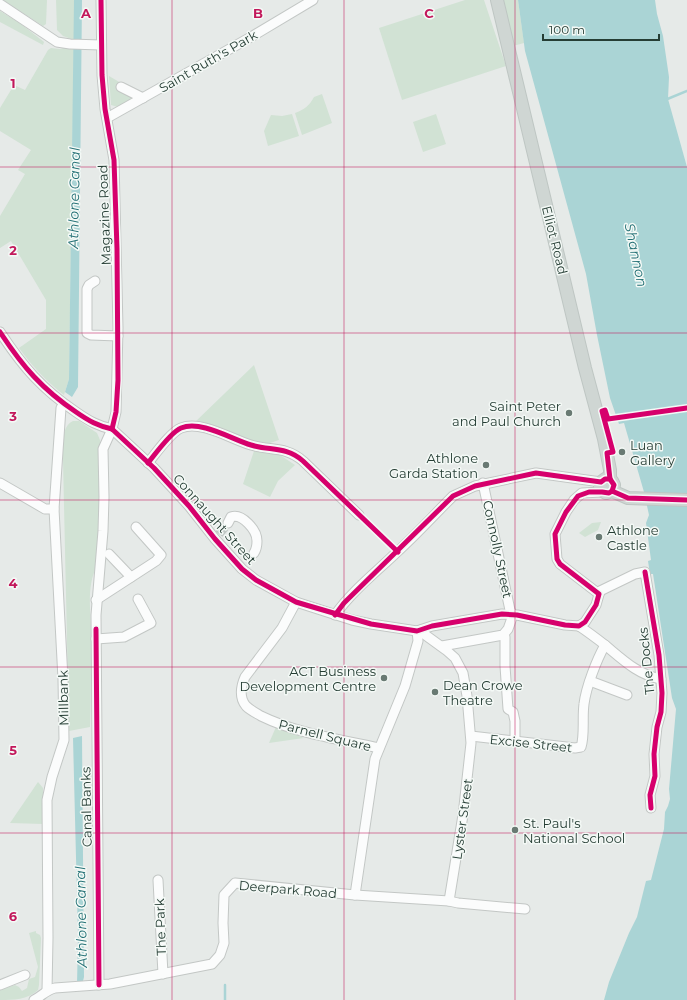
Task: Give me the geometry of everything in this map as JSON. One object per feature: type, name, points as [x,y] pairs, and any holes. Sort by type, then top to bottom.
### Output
[{"type":"main road","name":"Elliot Road","points":[[496,0],[585,368],[604,439],[610,470],[606,486]]},
{"type":"main road","points":[[606,486],[628,498],[687,500]]},
{"type":"street","name":"Magazine Road","points":[[101,0],[102,75],[114,160],[118,336],[116,412],[112,429]]},
{"type":"street","name":"Saint Ruth's Park","points":[[107,118],[251,37],[313,0]]},
{"type":"street","points":[[0,4],[57,42],[101,45]]},
{"type":"street","name":"Saint Ruth's Park","points":[[121,87],[143,98]]},
{"type":"street","points":[[95,281],[89,285],[87,289],[88,333],[91,335],[118,336]]},
{"type":"street","points":[[0,332],[19,360],[47,391],[75,412],[99,427],[112,429]]},
{"type":"street","name":"Millbank","points":[[46,990],[48,938],[47,800],[52,777],[64,740],[63,672],[54,509],[61,408],[65,405]]},
{"type":"street","points":[[148,463],[177,430],[188,426],[205,428],[252,445],[279,449],[294,454],[359,515]]},
{"type":"street","name":"Connaught Street","points":[[112,429],[148,463],[243,564],[256,580],[296,602],[335,615],[371,624],[419,630]]},
{"type":"street","name":"Canal Banks","points":[[94,986],[96,600],[101,566],[103,531],[104,448],[112,429]]},
{"type":"street","points":[[335,615],[344,603],[453,496],[466,489],[483,483],[540,473],[606,486]]},
{"type":"street","points":[[0,483],[45,509],[54,509]]},
{"type":"street","name":"Connolly Street","points":[[483,483],[510,610],[513,615]]},
{"type":"street","points":[[579,626],[585,622],[596,605],[599,594],[560,564],[555,534],[566,512],[578,496],[582,493],[606,486]]},
{"type":"street","points":[[228,523],[231,517],[236,516],[241,517],[250,526],[257,540],[254,553]]},
{"type":"street","points":[[96,600],[156,561],[161,555],[136,527]]},
{"type":"street","points":[[109,554],[131,577]]},
{"type":"street","name":"The Docks","points":[[599,594],[600,591],[627,578],[640,572],[645,572],[659,655],[662,693],[661,712],[657,727],[654,754],[655,776],[650,795],[651,808]]},
{"type":"street","points":[[96,639],[124,637],[151,623],[138,599]]},
{"type":"street","name":"Parnell Square","points":[[296,602],[282,628],[245,677],[242,684],[242,699],[245,706],[272,721],[300,731],[378,748]]},
{"type":"street","points":[[419,630],[432,626],[502,614],[579,626],[630,666],[661,679]]},
{"type":"street","points":[[442,646],[504,635],[508,630],[513,615]]},
{"type":"street","name":"Parnell Square","points":[[355,895],[374,759],[396,709],[413,659],[418,641],[419,630]]},
{"type":"street","name":"Lyster Street","points":[[419,630],[442,646],[455,658],[463,673],[467,696],[470,736],[464,815],[449,901]]},
{"type":"street","points":[[504,635],[508,709],[513,712],[516,741]]},
{"type":"street","name":"Excise Street","points":[[470,736],[575,748],[581,747],[584,702],[601,652],[605,645]]},
{"type":"street","points":[[590,682],[627,695]]},
{"type":"street","name":"The Park","points":[[158,880],[163,974]]},
{"type":"street","name":"Deerpark Road","points":[[46,990],[110,984],[212,964],[220,955],[224,943],[224,895],[235,883],[355,895],[449,901],[525,909]]},
{"type":"street","points":[[0,986],[26,975]]},
{"type":"street","points":[[34,1000],[40,997],[46,990]]},
{"type":"green space","points":[[3,0],[47,0],[46,24],[43,26]]},
{"type":"green space","points":[[56,0],[74,0],[74,40],[63,36],[57,30]]},
{"type":"green space","points":[[465,0],[484,0],[506,66],[402,100],[379,28]]},
{"type":"green space","points":[[502,0],[518,0],[524,43],[513,46]]},
{"type":"green space","points":[[0,11],[21,24],[44,42],[43,45],[0,22]]},
{"type":"green space","points":[[74,47],[69,379],[64,395],[40,373],[19,348],[46,329],[46,300],[11,241],[0,248],[0,216],[25,174],[18,170],[31,150],[0,131],[0,108],[14,85],[25,90],[48,50],[51,48],[60,49]]},
{"type":"green space","points":[[109,76],[121,83],[133,96],[131,99],[118,107],[111,105]]},
{"type":"green space","points":[[322,94],[332,123],[302,135],[295,113],[306,107],[314,97]]},
{"type":"green space","points":[[292,114],[299,136],[268,146],[264,131],[271,115],[282,116]]},
{"type":"green space","points":[[436,114],[446,144],[423,152],[413,122]]},
{"type":"green space","points":[[254,365],[279,440],[264,445],[194,423]]},
{"type":"green space","points":[[73,421],[79,421],[97,433],[100,440],[100,513],[97,566],[91,582],[90,591],[90,727],[69,731],[63,439],[66,428]]},
{"type":"green space","points":[[254,451],[280,455],[295,465],[278,481],[270,497],[243,484]]},
{"type":"green space","points":[[601,522],[598,530],[585,537],[579,533],[592,523]]},
{"type":"green space","points":[[276,727],[304,738],[269,743]]},
{"type":"green space","points":[[38,782],[43,788],[43,824],[10,823]]},
{"type":"green space","points":[[36,931],[41,938],[38,990],[25,998],[0,1000],[0,990],[15,985],[22,991],[27,988],[29,979],[35,977],[38,967],[29,933]]},
{"type":"water","name":"Athlone Canal","points":[[74,0],[82,0],[78,387],[72,397],[65,392],[69,379]]},
{"type":"water","name":"Shannon","points":[[518,0],[655,0],[663,36],[669,77],[668,99],[687,167],[687,1000],[604,1000],[609,982],[637,917],[646,881],[651,880],[664,829],[665,812],[670,799],[669,789],[676,709],[672,698],[653,574],[650,574],[648,561],[651,560],[646,523],[649,515],[644,492],[624,423],[619,424],[610,398],[586,274],[525,51]]},
{"type":"water","name":"Athlone Canal","points":[[82,736],[84,977],[82,985],[77,985],[78,937],[73,738]]},
{"type":"pier","points":[[687,406],[687,410],[616,420],[614,415]]},
{"type":"waterway","points":[[665,100],[687,91]]},
{"type":"waterway","points":[[225,985],[225,1000]]},
{"type":"tunnel","points":[[219,534],[228,523]]},
{"type":"tunnel","points":[[247,561],[254,553]]},
{"type":"cycle path","points":[[101,0],[102,75],[105,109],[114,160],[117,249],[118,380],[116,412],[112,429]]},
{"type":"cycle path","points":[[0,332],[25,367],[53,395],[89,421],[112,429]]},
{"type":"cycle path","points":[[610,479],[607,453],[613,452],[602,411],[605,410],[608,419],[687,408]]},
{"type":"cycle path","points":[[148,463],[177,430],[189,426],[207,428],[251,445],[290,453],[303,461],[398,552]]},
{"type":"cycle path","points":[[112,429],[154,468],[189,506],[215,539],[242,569],[256,580],[296,602],[371,624],[417,631],[432,626],[502,614],[517,615],[565,625],[579,626],[585,622],[596,605],[599,594],[560,564],[557,559],[555,534],[566,512],[578,496],[589,492],[609,493],[612,491],[628,498],[687,500]]},
{"type":"cycle path","points":[[335,615],[344,603],[453,496],[475,486],[536,473],[601,482],[605,479],[610,479],[614,485],[612,491]]},
{"type":"cycle path","points":[[645,572],[659,655],[662,693],[661,712],[657,727],[654,754],[655,776],[650,795],[651,808]]},
{"type":"cycle path","points":[[96,629],[99,985]]},
{"type":"place","name":"Saint Peter and Paul Church","points":[[569,413]]},
{"type":"place","name":"Luan Gallery","points":[[622,452]]},
{"type":"place","name":"Athlone Garda Station","points":[[486,465]]},
{"type":"place","name":"Athlone Castle","points":[[599,537]]},
{"type":"place","name":"ACT Business Development Centre","points":[[384,678]]},
{"type":"place","name":"Dean Crowe Theatre","points":[[435,692]]},
{"type":"place","name":"St. Paul's National School","points":[[515,830]]}]
